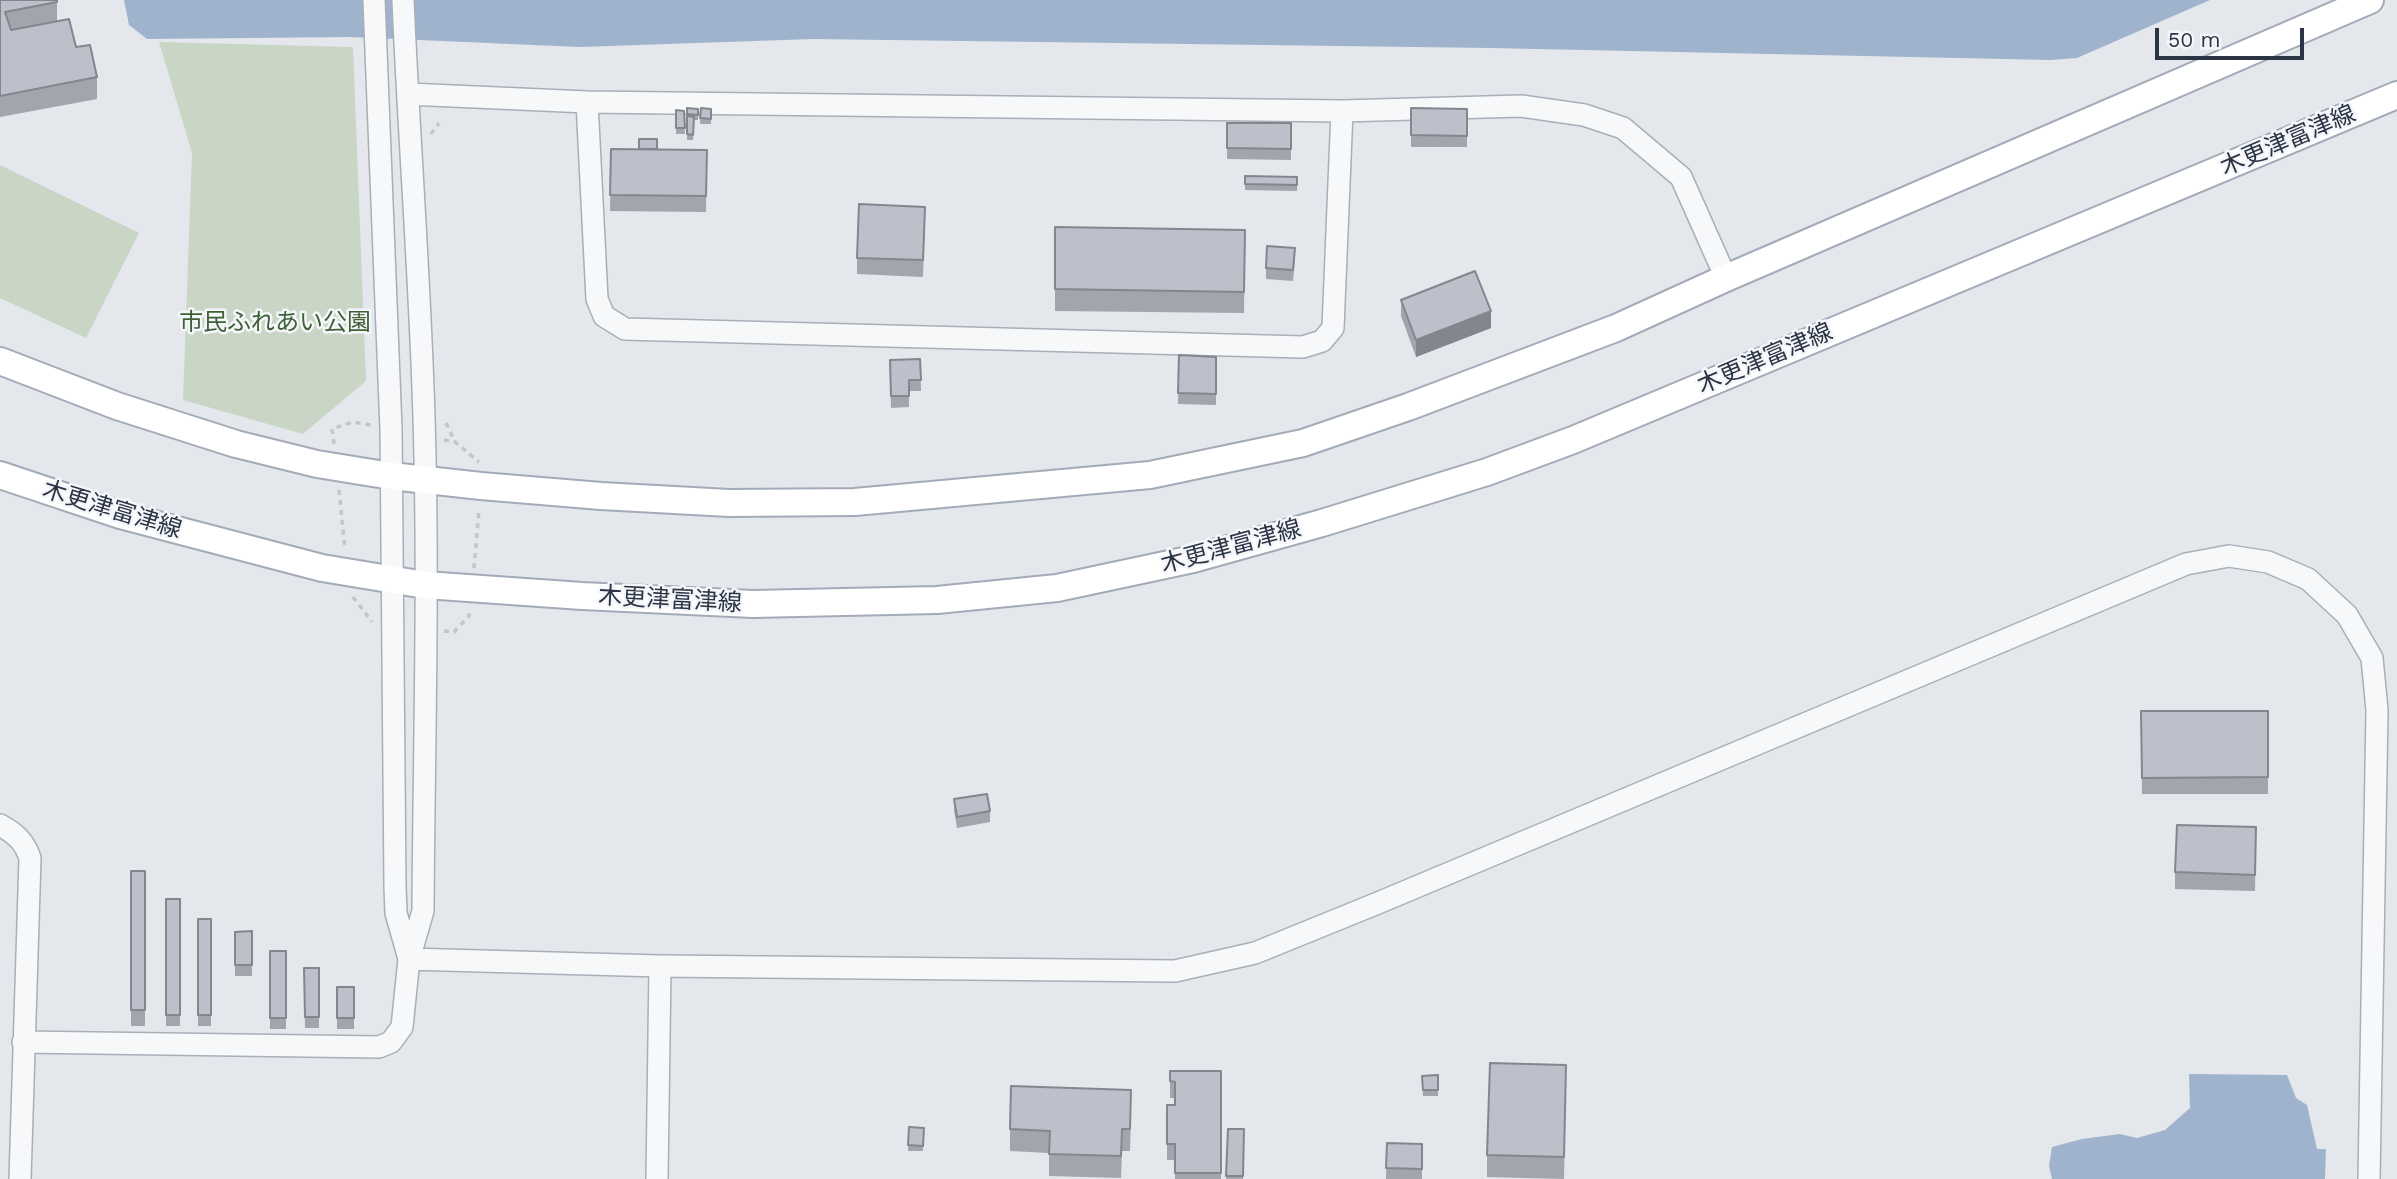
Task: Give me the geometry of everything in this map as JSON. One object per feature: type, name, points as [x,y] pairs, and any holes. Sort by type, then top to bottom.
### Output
[{"type":"main road","points":[[0,361],[117,406],[236,444],[317,464],[481,486],[729,503],[855,502],[1150,475],[1303,443],[1616,328],[2370,0]]},
{"type":"main road","name":"木更津富津線","points":[[0,475],[120,515],[321,568],[425,585],[753,604],[937,600],[1057,589],[1193,559],[1427,492],[1573,440],[2397,95]]},
{"type":"street","points":[[374,0],[391,476],[395,887],[396,913],[409,959]]},
{"type":"street","points":[[23,1042],[379,1047],[391,1042],[402,1027],[409,959],[424,911],[425,480],[418,243],[402,0]]},
{"type":"street","points":[[408,94],[587,102],[1342,111],[1521,106],[1584,115],[1623,128],[1681,177],[1726,278]]},
{"type":"street","points":[[587,102],[597,299],[604,316],[625,329],[1303,347],[1322,341],[1333,328],[1342,111]]},
{"type":"street","points":[[409,959],[1175,971],[1226,961],[1255,953],[1378,903],[2186,564],[2229,556],[2268,562],[2308,579],[2347,615],[2371,658],[2377,710],[2369,1179]]},
{"type":"street","points":[[0,825],[14,832],[25,844],[30,858],[20,1179]]},
{"type":"street","points":[[657,1179],[660,965]]},
{"type":"path","points":[[353,422],[332,429],[349,592],[374,624]]},
{"type":"path","points":[[454,632],[469,616],[483,466],[456,442]]},
{"type":"green space","name":"市民ふれあい公園","points":[[159,42],[353,47],[366,381],[303,434],[183,400],[192,153]]},
{"type":"green space","points":[[0,165],[139,233],[86,338],[0,298]]},
{"type":"water","points":[[124,0],[2210,0],[2077,58],[2051,60],[1490,48],[813,39],[580,47],[350,37],[147,39],[129,25]]},
{"type":"water","points":[[2189,1074],[2287,1075],[2296,1098],[2307,1105],[2317,1149],[2326,1149],[2325,1179],[2052,1179],[2049,1166],[2052,1147],[2082,1139],[2120,1134],[2137,1138],[2165,1130],[2190,1108]]},
{"type":"building","points":[[0,0],[57,0],[5,12],[11,30],[69,19],[76,47],[90,45],[97,77],[0,96]]},
{"type":"building","points":[[687,108],[698,109],[698,115],[687,114]]},
{"type":"building","points":[[701,108],[711,109],[711,119],[700,118]]},
{"type":"building","points":[[1411,108],[1467,109],[1467,136],[1411,135]]},
{"type":"building","points":[[676,110],[684,111],[685,128],[676,128]]},
{"type":"building","points":[[687,116],[694,117],[693,135],[687,134]]},
{"type":"building","points":[[1227,123],[1291,123],[1291,149],[1227,148]]},
{"type":"building","points":[[639,139],[657,139],[657,149],[639,149]]},
{"type":"building","points":[[611,149],[707,150],[706,196],[610,195]]},
{"type":"building","points":[[1245,176],[1297,177],[1297,185],[1245,184]]},
{"type":"building","points":[[859,204],[925,207],[923,260],[857,258]]},
{"type":"building","points":[[1055,227],[1245,230],[1244,292],[1055,289]]},
{"type":"building","points":[[1267,246],[1295,248],[1293,270],[1266,268]]},
{"type":"building","points":[[1475,271],[1491,311],[1416,340],[1401,300]]},
{"type":"building","points":[[1179,355],[1216,357],[1216,394],[1178,393]]},
{"type":"building","points":[[920,359],[921,380],[909,380],[909,396],[891,396],[890,360]]},
{"type":"building","points":[[2141,711],[2268,711],[2268,777],[2142,778]]},
{"type":"building","points":[[987,794],[990,811],[957,817],[954,799]]},
{"type":"building","points":[[2177,825],[2256,827],[2255,875],[2175,872]]},
{"type":"building","points":[[131,871],[145,871],[145,1010],[131,1010]]},
{"type":"building","points":[[166,899],[180,899],[180,1015],[166,1015]]},
{"type":"building","points":[[198,919],[211,919],[211,1015],[198,1015]]},
{"type":"building","points":[[252,931],[252,965],[235,965],[235,932]]},
{"type":"building","points":[[270,951],[286,951],[286,1018],[270,1018]]},
{"type":"building","points":[[304,968],[319,968],[319,1017],[305,1017]]},
{"type":"building","points":[[337,987],[354,987],[354,1018],[337,1018]]},
{"type":"building","points":[[1490,1063],[1566,1065],[1564,1157],[1487,1155]]},
{"type":"building","points":[[1170,1071],[1221,1071],[1221,1173],[1175,1173],[1175,1144],[1167,1144],[1167,1105],[1175,1105],[1175,1082],[1170,1081]]},
{"type":"building","points":[[1438,1075],[1438,1090],[1423,1090],[1422,1076]]},
{"type":"building","points":[[1011,1086],[1131,1090],[1130,1129],[1122,1129],[1121,1156],[1049,1154],[1050,1131],[1010,1129]]},
{"type":"building","points":[[909,1127],[924,1128],[923,1146],[908,1145]]},
{"type":"building","points":[[1228,1129],[1244,1129],[1243,1176],[1226,1176]]},
{"type":"building","points":[[1387,1143],[1422,1144],[1422,1169],[1386,1168]]}]
